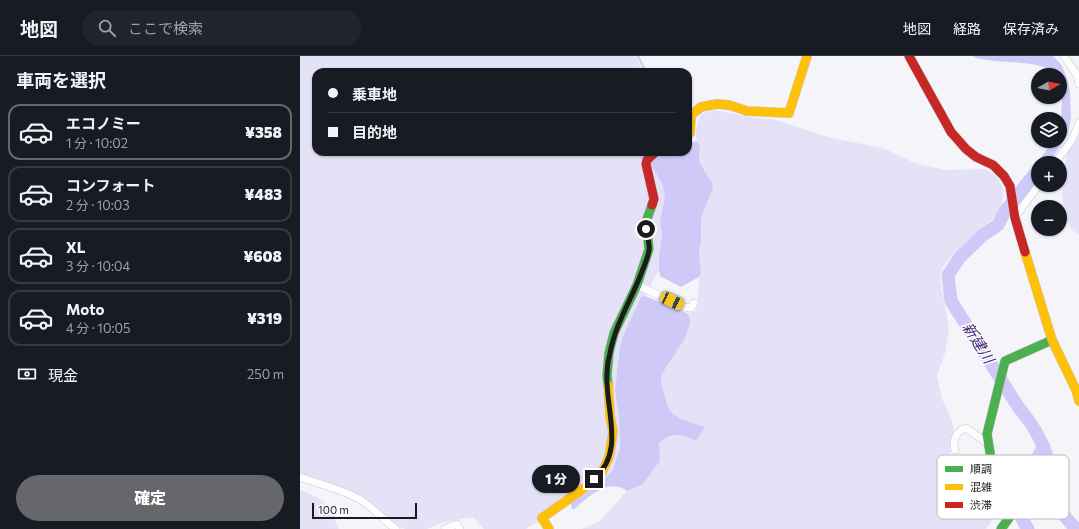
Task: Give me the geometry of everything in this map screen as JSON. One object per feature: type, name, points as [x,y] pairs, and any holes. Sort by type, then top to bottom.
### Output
[{"type":"street","points":[[692,114],[701,107],[717,104],[729,105],[747,111],[789,113],[807,56]]},
{"type":"street","points":[[909,56],[951,132],[966,149],[976,157],[993,165],[1004,176],[1010,186],[1014,214],[1052,340],[1076,390],[1079,401]]},
{"type":"street","points":[[1064,56],[1077,75],[1079,84]]},
{"type":"street","points":[[1060,156],[1072,140],[1079,123]]},
{"type":"street","points":[[549,529],[542,518],[587,486],[602,472],[609,457],[613,432],[610,416],[607,375],[610,353],[614,333],[637,285],[649,249],[646,222],[654,199],[646,160],[651,156]]},
{"type":"street","points":[[1014,214],[1032,192]]},
{"type":"street","points":[[637,285],[684,307],[691,308],[694,303]]},
{"type":"street","points":[[990,455],[987,434],[1005,361],[1052,340]]},
{"type":"street","points":[[955,450],[955,436],[959,431],[965,428],[973,431],[979,438],[988,443]]},
{"type":"street","points":[[300,477],[359,499],[370,506],[387,523],[396,529]]},
{"type":"street","points":[[1001,529],[1008,519]]},
{"type":"street","points":[[445,529],[457,524],[460,529]]},
{"type":"shaded area","points":[[300,56],[636,56],[641,68],[312,68],[312,156],[647,156],[662,183],[665,197],[660,221],[662,235],[659,270],[645,296],[641,297],[623,336],[620,347],[615,390],[619,417],[620,448],[612,471],[596,487],[526,529],[484,529],[473,517],[441,523],[427,529],[406,529],[395,526],[369,501],[349,491],[300,475]]},
{"type":"shaded area","points":[[972,56],[1053,56],[1063,68],[1046,68],[1029,64],[981,59]]},
{"type":"shaded area","points":[[1067,78],[1070,92],[1071,118],[1067,136],[1067,112],[1061,112],[1062,104],[1067,104]]},
{"type":"shaded area","points":[[714,110],[755,118],[773,119],[831,138],[883,148],[917,164],[946,170],[985,169],[997,177],[1003,188],[1002,205],[996,216],[957,250],[942,268],[940,279],[949,328],[945,353],[937,376],[942,399],[952,420],[954,434],[949,455],[937,455],[937,519],[993,519],[986,529],[582,529],[600,521],[627,491],[643,484],[660,461],[659,444],[663,440],[672,436],[699,435],[704,429],[704,427],[681,419],[672,413],[668,407],[661,382],[662,374],[684,340],[690,318],[687,313],[696,311],[698,298],[699,277],[701,274],[699,253],[701,241],[701,218],[713,188],[710,178],[699,160],[700,146],[696,138],[696,130],[701,114]]},
{"type":"shaded area","points":[[1079,131],[1079,235],[1072,230],[1067,219],[1067,200],[1063,200],[1062,192],[1067,192],[1067,153]]},
{"type":"shaded area","points":[[697,141],[700,146],[699,160],[712,182],[713,188],[701,218],[701,241],[699,253],[701,274],[699,277],[681,287],[660,276],[659,256],[662,235],[660,221],[665,197],[662,183],[649,162],[660,156],[692,156],[692,143]]},
{"type":"shaded area","points":[[1048,148],[1059,148],[1054,156],[1042,156]]},
{"type":"shaded area","points":[[1031,171],[1031,189],[1017,206],[1008,214],[1007,200]]},
{"type":"shaded area","points":[[645,296],[687,313],[690,318],[690,324],[684,340],[662,374],[661,382],[668,407],[672,413],[681,419],[705,427],[696,441],[676,435],[667,437],[663,440],[659,444],[660,461],[643,484],[627,491],[620,487],[606,487],[598,490],[573,510],[570,503],[596,487],[612,471],[620,448],[619,417],[615,390],[620,347],[623,336],[641,297]]},
{"type":"shaded area","points":[[300,490],[315,496],[325,504],[332,514],[339,529],[300,529]]},
{"type":"waterway","points":[[638,56],[644,68]]},
{"type":"waterway","points":[[642,156],[644,160]]},
{"type":"waterway","name":"新建川","points":[[1031,178],[1004,213],[998,225],[983,235],[960,257],[948,275],[951,301],[1019,408],[1029,420],[1044,447],[1047,455]]},
{"type":"waterway","points":[[1039,455],[1044,447]]},
{"type":"waterway","points":[[1022,519],[1028,529]]},
{"type":"waterway","name":"新建川","points":[[1067,519],[1076,529]]},
{"type":"traffic: fast","points":[[608,385],[607,375],[609,353],[614,333],[637,285],[649,249],[646,222],[652,205]]},
{"type":"traffic: fast","points":[[990,455],[987,434],[1005,361],[1052,340]]},
{"type":"traffic: fast","points":[[1001,529],[1008,519]]},
{"type":"traffic: slow","points":[[692,114],[701,107],[717,104],[729,105],[747,111],[789,113],[807,56]]},
{"type":"traffic: slow","points":[[1025,252],[1052,340],[1076,390],[1079,401]]},
{"type":"traffic: slow","points":[[549,529],[542,518],[587,486],[602,472],[609,457],[613,432],[610,416],[608,385]]},
{"type":"traffic: jam","points":[[909,56],[951,132],[966,149],[976,157],[993,165],[1004,176],[1010,186],[1015,218],[1025,252]]},
{"type":"traffic: jam","points":[[652,156],[647,160],[646,164],[654,199],[652,205]]},
{"type":"route","points":[[594,479],[602,472],[609,457],[613,432],[610,416],[607,375],[610,353],[614,333],[637,285],[646,260],[649,249],[646,229]]}]
